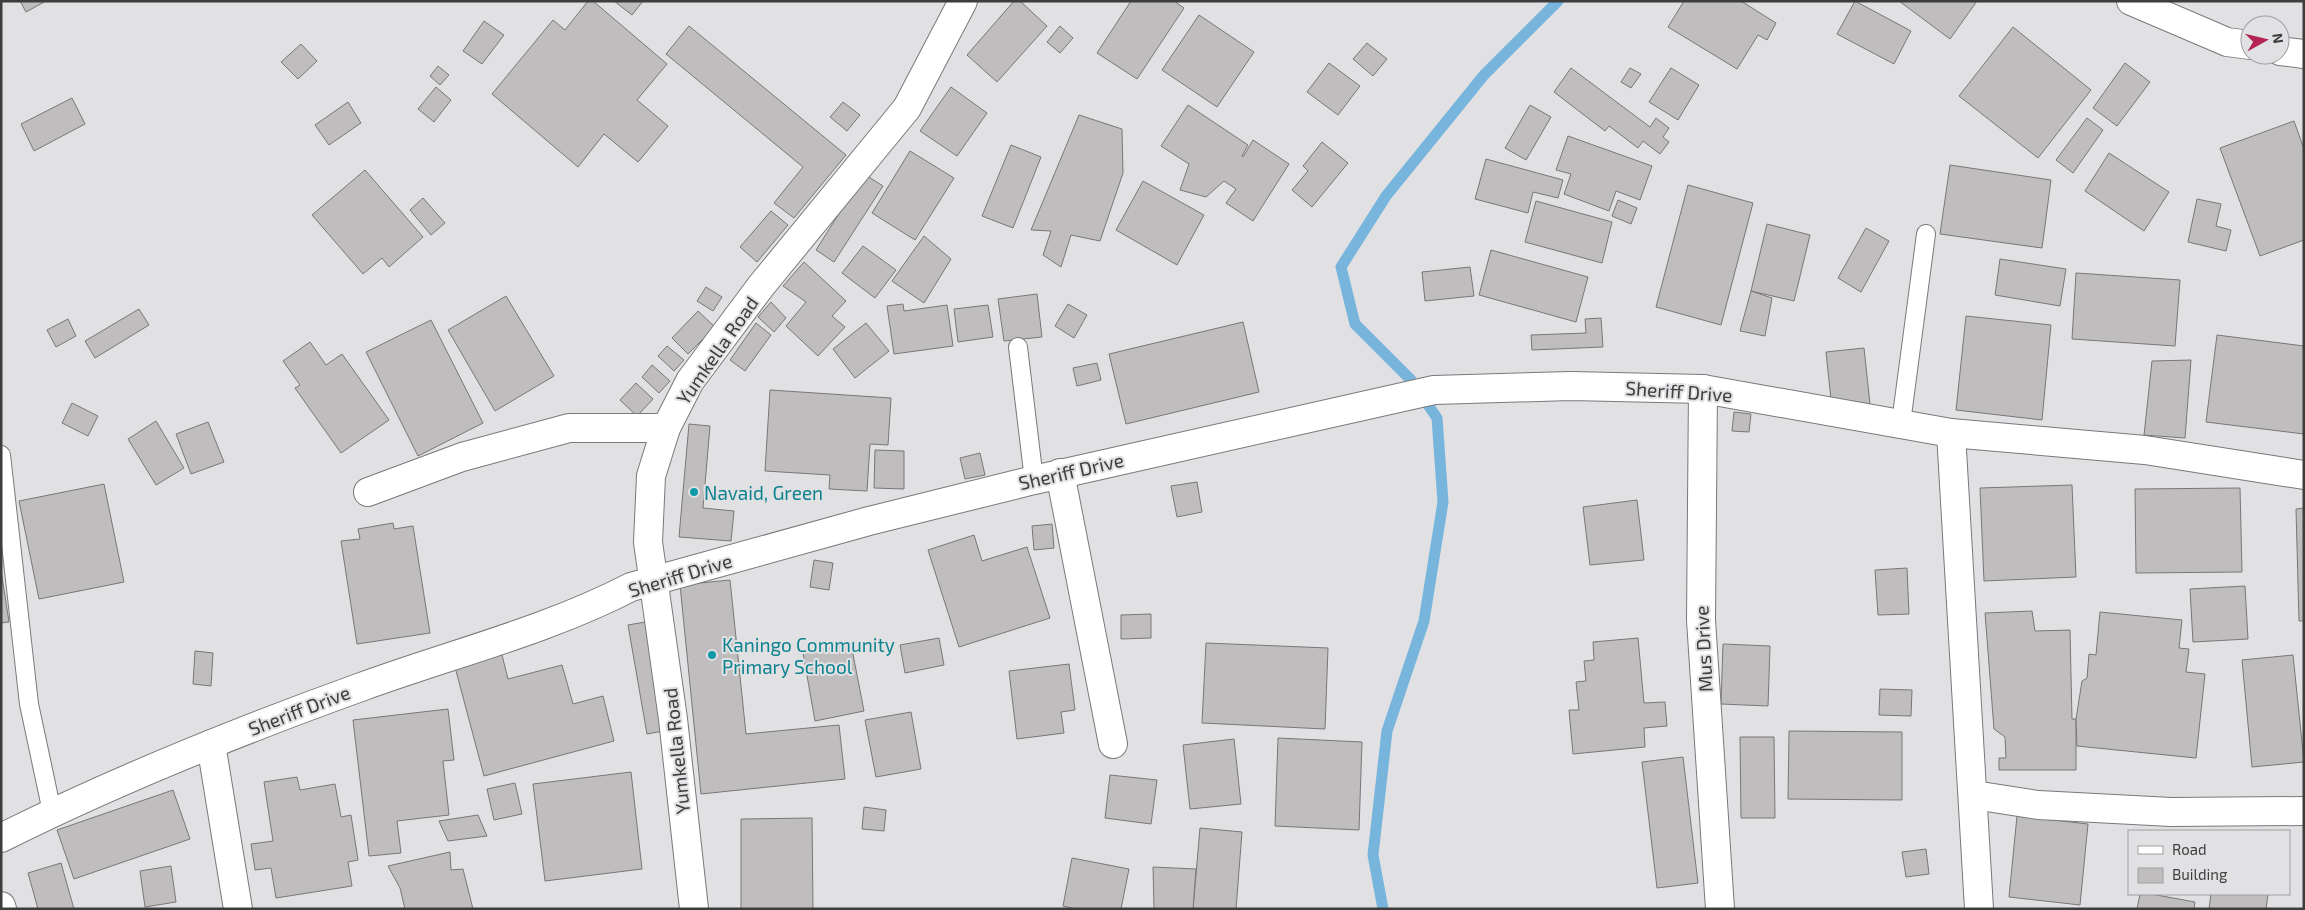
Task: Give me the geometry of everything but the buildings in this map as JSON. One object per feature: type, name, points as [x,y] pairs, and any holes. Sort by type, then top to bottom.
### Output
[{"type":"street","name":"Yumkella Road","points":[[694,909],[673,720],[655,580],[648,542],[651,476],[666,428],[690,381],[755,294],[908,108],[963,1]]},
{"type":"street","points":[[2131,1],[2227,42],[2240,44]]},
{"type":"street","points":[[2290,52],[2304,54]]},
{"type":"street","name":"Sheriff Drive","points":[[1,838],[52,812],[211,744],[361,686],[605,601],[631,587],[869,520],[1060,474],[1434,390],[1571,386],[1703,389],[1951,433],[2145,450],[2304,475]]},
{"type":"street","name":"Mus Drive","points":[[1703,389],[1700,620],[1720,909]]},
{"type":"street","points":[[368,492],[462,457],[569,428],[666,428]]},
{"type":"street","points":[[1951,433],[1980,909]]},
{"type":"street","points":[[1060,474],[1113,744]]},
{"type":"street","points":[[211,744],[238,909]]},
{"type":"street","points":[[1974,795],[2038,805],[2171,812],[2304,811]]},
{"type":"lane","points":[[1901,423],[1926,234]]},
{"type":"lane","points":[[1018,347],[1034,480]]},
{"type":"lane","points":[[1,454],[29,704],[52,812]]},
{"type":"waterway","points":[[1383,909],[1373,855],[1387,731],[1424,621],[1443,502],[1437,418],[1411,380],[1355,324],[1341,267],[1386,196],[1484,75],[1558,1]]},
{"type":"place","name":"Navaid, Green","points":[[694,492]]},
{"type":"place","name":"Kaningo Community Primary School","points":[[712,655]]}]
